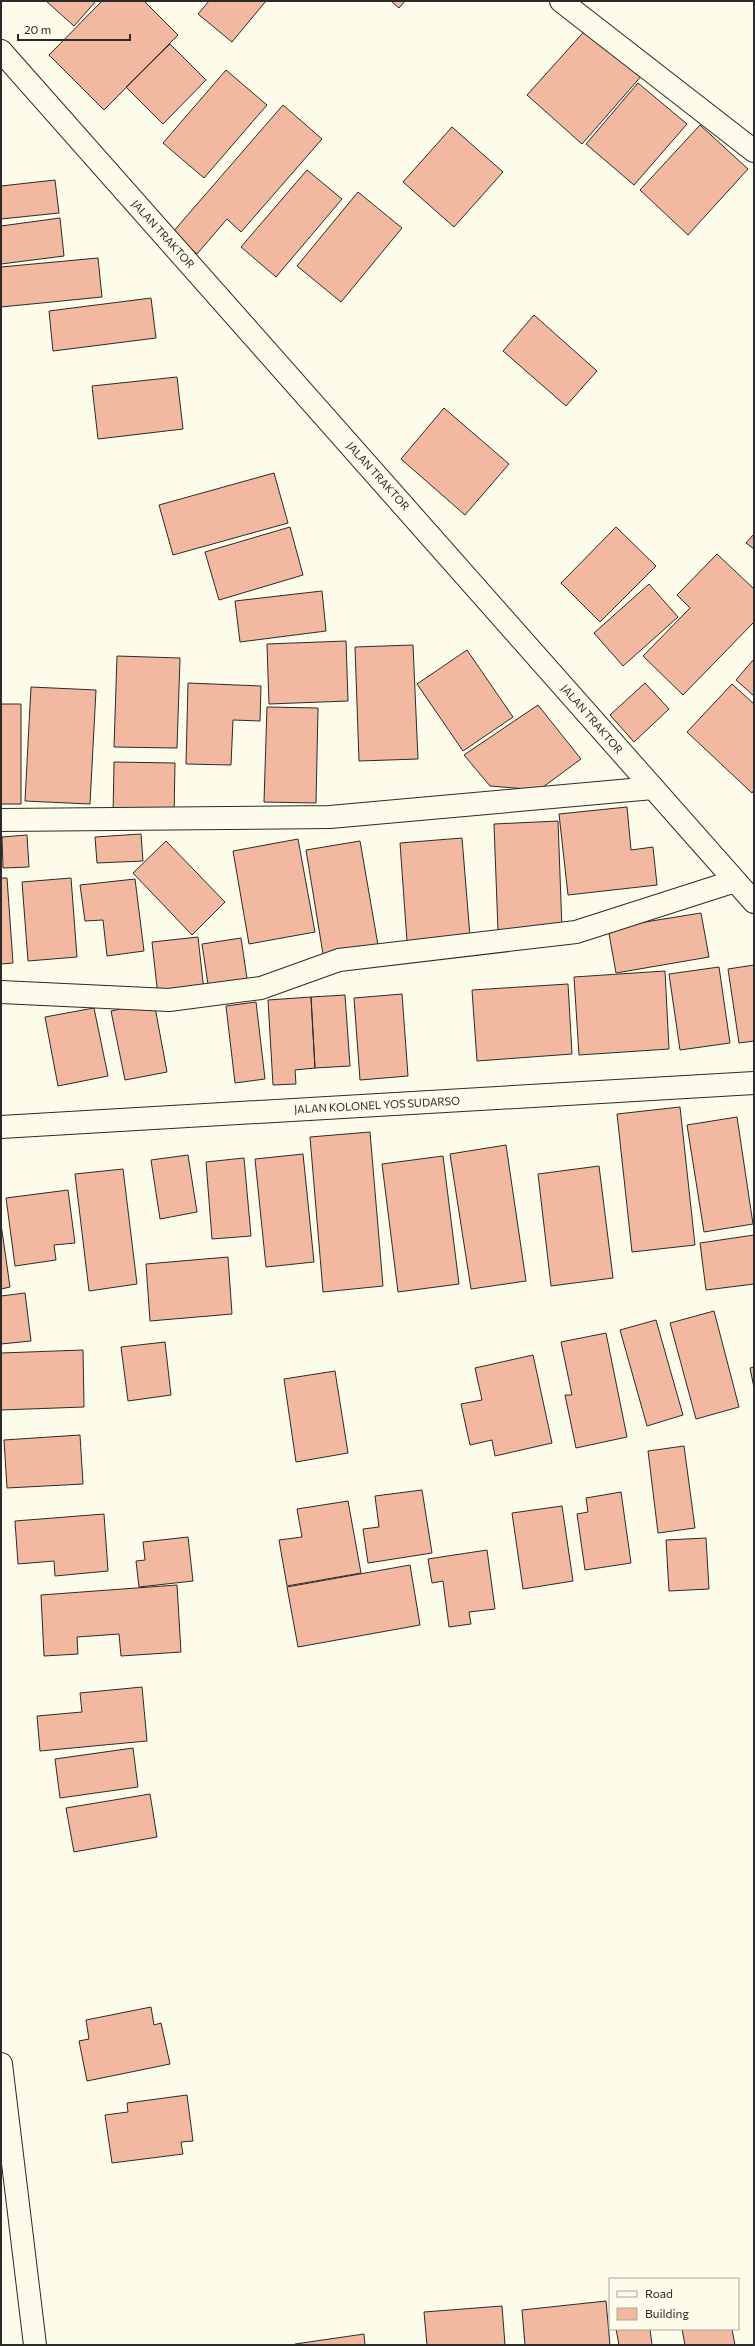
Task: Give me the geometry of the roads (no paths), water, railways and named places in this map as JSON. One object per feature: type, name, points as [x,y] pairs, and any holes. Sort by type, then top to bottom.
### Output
[{"type":"street","points":[[561,1],[754,151]]},
{"type":"street","name":"JALAN TRAKTOR","points":[[2,54],[754,902]]},
{"type":"street","points":[[1,820],[330,817],[653,788]]},
{"type":"street","points":[[1,992],[169,1000],[261,988],[340,960],[576,932],[735,881]]},
{"type":"street","name":"JALAN KOLONEL YOS SUDARSO","points":[[1,1127],[754,1083]]},
{"type":"street","points":[[1,2064],[34,2345]]}]
